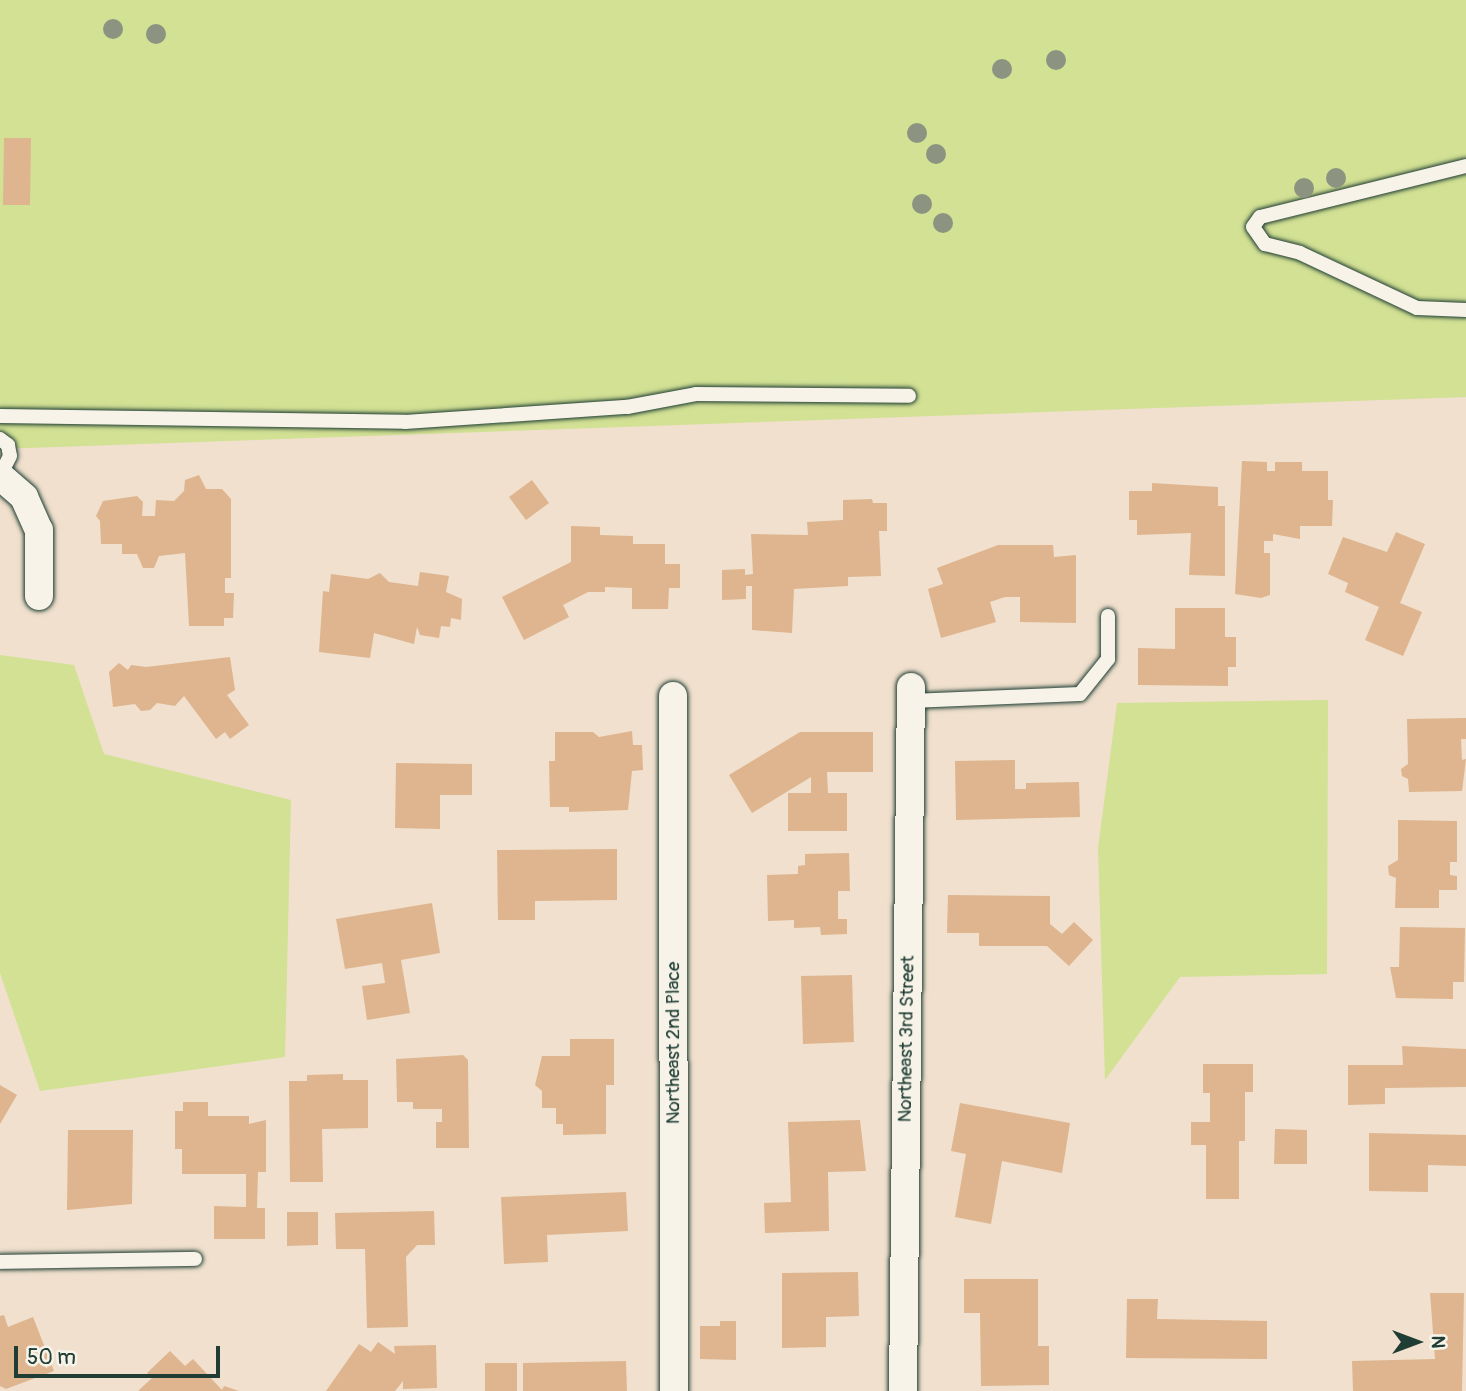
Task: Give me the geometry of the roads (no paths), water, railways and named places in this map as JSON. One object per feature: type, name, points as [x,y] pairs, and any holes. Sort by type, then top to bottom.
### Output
[{"type":"street","points":[[0,476],[24,498],[35,519],[39,596]]},
{"type":"street","name":"Northeast 3rd Street","points":[[903,1391],[911,694]]},
{"type":"street","name":"Northeast 2nd Place","points":[[673,696],[674,1391]]},
{"type":"lane","points":[[1466,166],[1260,217],[1253,228],[1265,244],[1300,253],[1417,308],[1466,310]]},
{"type":"lane","points":[[0,416],[405,422],[613,408],[696,394],[909,396]]},
{"type":"lane","points":[[0,439],[8,445],[10,456],[0,476]]},
{"type":"lane","points":[[911,694],[1080,694],[1108,659],[1108,616]]},
{"type":"lane","points":[[0,1262],[195,1259]]}]
